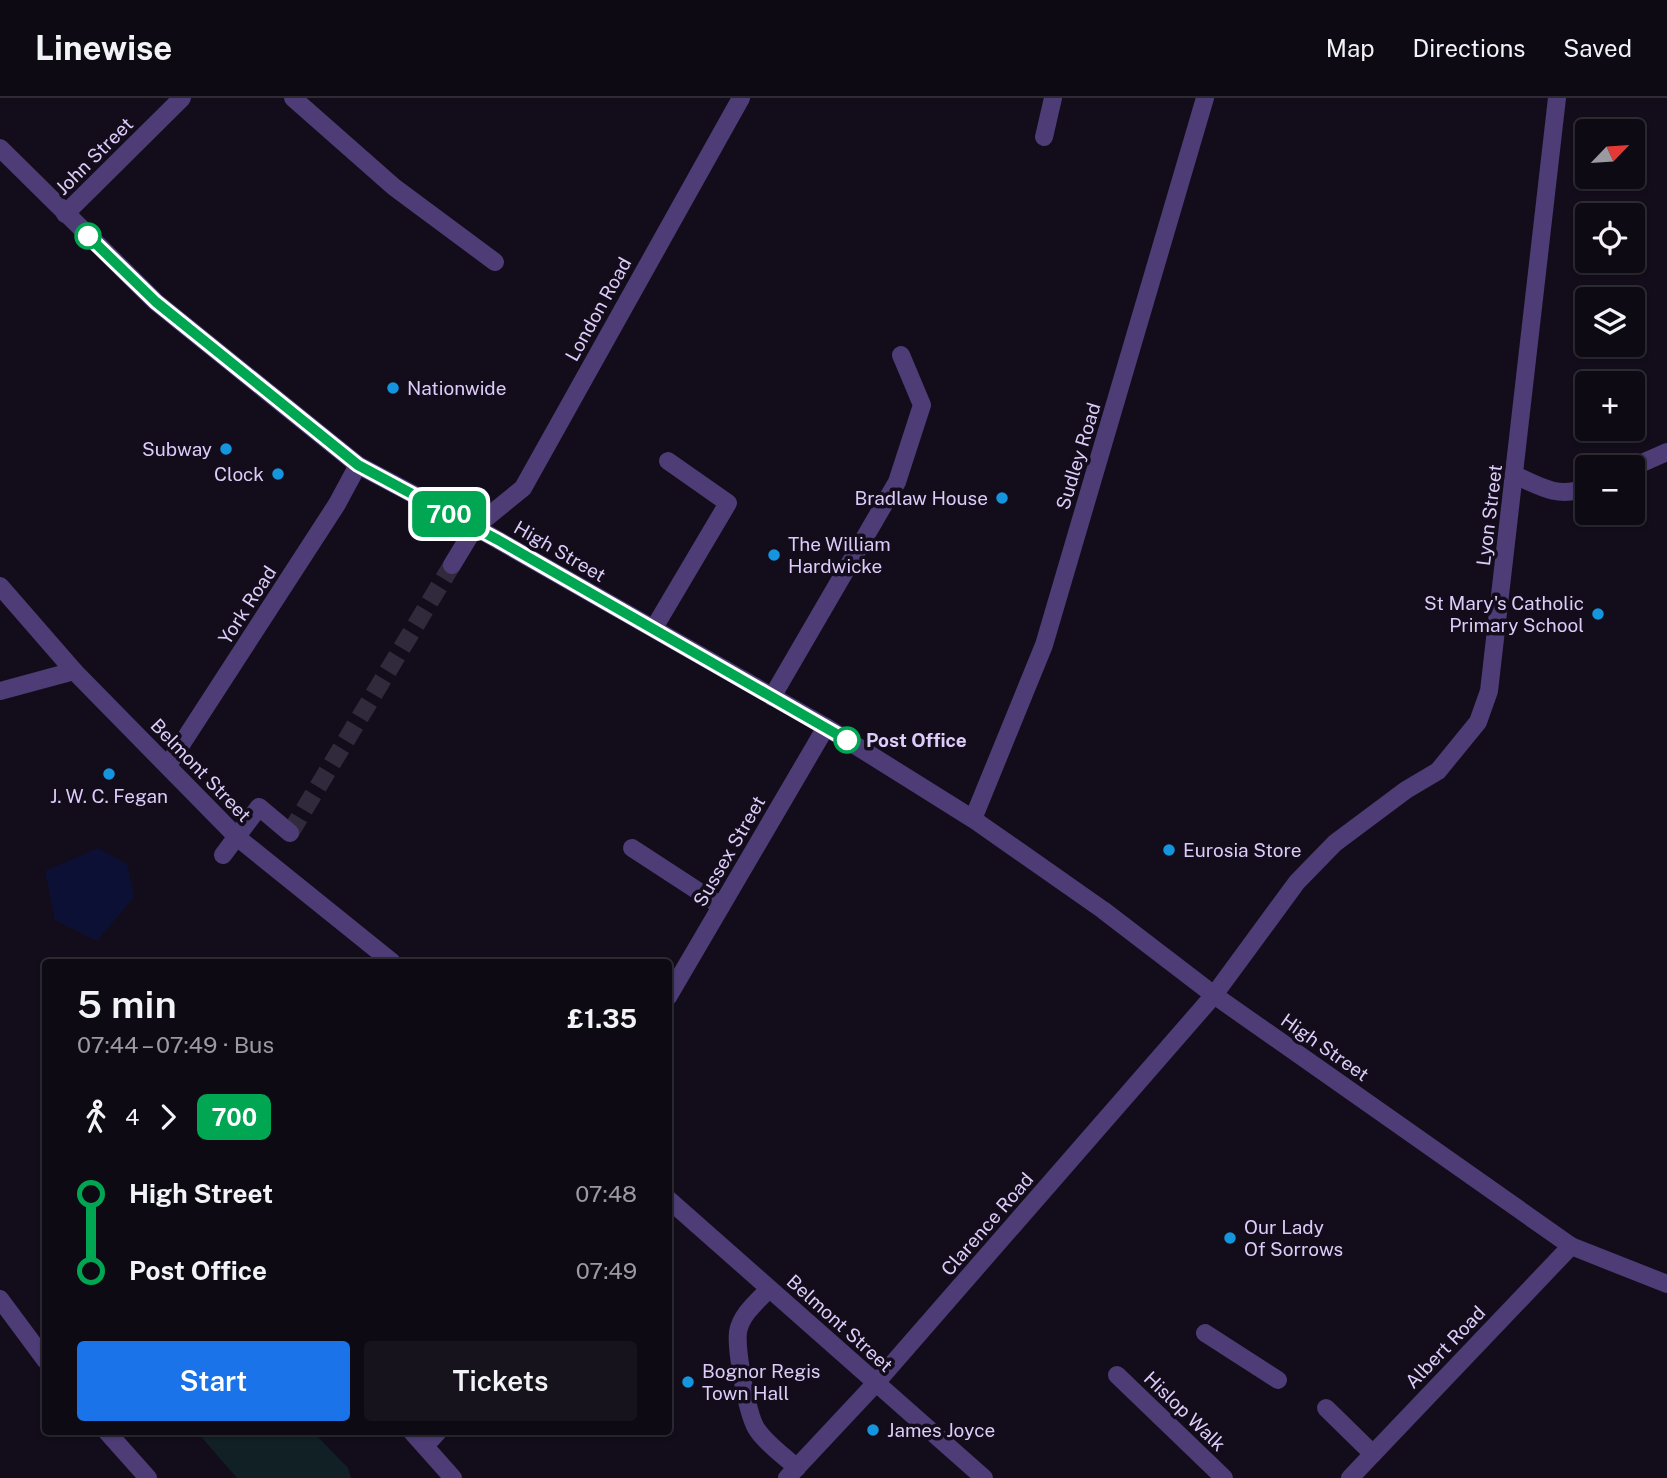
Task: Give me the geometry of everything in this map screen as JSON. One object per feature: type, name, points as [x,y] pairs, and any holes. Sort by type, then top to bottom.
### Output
[{"type":"street","name":"John Street","points":[[65,214],[182,98]]},
{"type":"street","points":[[293,98],[394,187],[495,262]]},
{"type":"street","name":"London Road","points":[[452,565],[475,527],[523,488],[741,98]]},
{"type":"street","points":[[1044,137],[1053,98]]},
{"type":"street","name":"Sudley Road","points":[[973,819],[1044,645],[1205,98]]},
{"type":"street","name":"Lyon Street","points":[[1214,995],[1297,882],[1335,843],[1406,789],[1438,771],[1478,722],[1489,691],[1557,98]]},
{"type":"street","name":"High Street","points":[[0,148],[156,302],[358,465],[475,527],[826,727],[973,819],[1103,910],[1214,995],[1571,1245],[1667,1284]]},
{"type":"street","points":[[772,697],[897,482],[922,405],[901,355]]},
{"type":"street","points":[[1645,462],[1667,452]]},
{"type":"street","points":[[654,628],[728,503],[668,461]]},
{"type":"street","name":"York Road","points":[[168,765],[337,505],[358,465]]},
{"type":"street","points":[[1515,474],[1555,493],[1575,492]]},
{"type":"street","name":"Belmont Street","points":[[0,586],[74,671],[238,838],[388,959]]},
{"type":"street","points":[[0,691],[74,671]]},
{"type":"street","name":"Sussex Street","points":[[672,990],[826,727]]},
{"type":"street","points":[[223,855],[259,807],[290,833]]},
{"type":"street","points":[[632,848],[721,906]]},
{"type":"street","name":"Clarence Road","points":[[792,1473],[875,1384],[1214,995]]},
{"type":"street","name":"Belmont Street","points":[[672,1203],[984,1478]]},
{"type":"street","name":"Albert Road","points":[[1350,1478],[1571,1245]]},
{"type":"street","points":[[769,1289],[745,1314],[738,1332],[745,1396],[751,1421],[792,1473]]},
{"type":"street","points":[[0,1299],[42,1356]]},
{"type":"street","points":[[1205,1333],[1278,1380]]},
{"type":"street","name":"Hislop Walk","points":[[1117,1375],[1224,1478]]},
{"type":"street","points":[[1326,1408],[1373,1454]]},
{"type":"street","points":[[110,1435],[148,1478]]},
{"type":"street","points":[[415,1435],[453,1478]]},
{"type":"street","points":[[425,1446],[435,1435]]},
{"type":"shaded area","points":[[98,848],[127,864],[134,897],[97,941],[55,920],[45,871]]},
{"type":"shaded area","points":[[202,1435],[316,1435],[348,1468],[351,1478],[237,1478]]},
{"type":"tunnel","points":[[290,833],[452,565]]},
{"type":"bus line","name":"700","points":[[88,236],[156,302],[358,465],[475,527],[847,740]]},
{"type":"place","name":"Nationwide","points":[[393,388]]},
{"type":"place","name":"Subway","points":[[226,449]]},
{"type":"place","name":"Clock","points":[[278,474]]},
{"type":"place","name":"Bradlaw House","points":[[1002,498]]},
{"type":"place","name":"The William Hardwicke","points":[[774,555]]},
{"type":"place","name":"St Mary's Catholic Primary School","points":[[1598,614]]},
{"type":"place","name":"Post Office","points":[[847,740]]},
{"type":"place","name":"J. W. C. Fegan","points":[[109,774]]},
{"type":"place","name":"Eurosia Store","points":[[1169,850]]},
{"type":"place","name":"Our Lady Of Sorrows","points":[[1230,1238]]},
{"type":"place","name":"Bognor Regis Town Hall","points":[[688,1382]]},
{"type":"place","name":"James Joyce","points":[[873,1430]]}]
